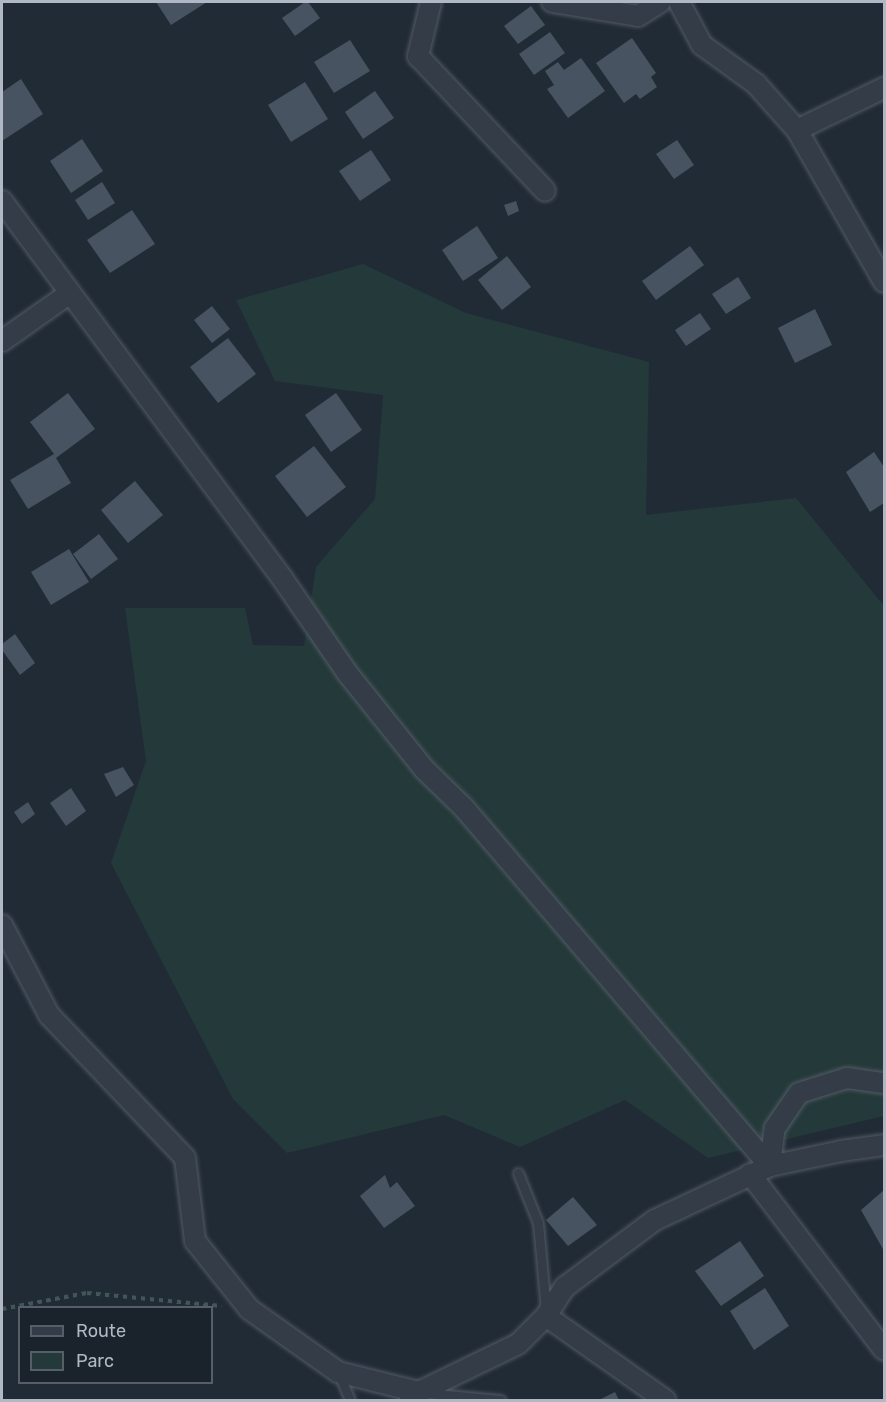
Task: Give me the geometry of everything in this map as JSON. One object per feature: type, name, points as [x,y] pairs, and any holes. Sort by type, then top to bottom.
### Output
[{"type":"street","points":[[431,2],[418,56],[545,191]]},
{"type":"street","points":[[552,2],[638,16],[660,2]]},
{"type":"street","points":[[679,2],[702,45],[756,84],[797,130],[885,282]]},
{"type":"street","points":[[797,130],[885,88]]},
{"type":"street","points":[[2,201],[301,602],[348,674],[425,770],[464,808],[770,1166]]},
{"type":"street","points":[[2,341],[70,292]]},
{"type":"street","points":[[2,925],[49,1015],[185,1158],[195,1241],[249,1309],[338,1372],[414,1396],[518,1344],[546,1316],[565,1287],[655,1220],[770,1166],[841,1150],[885,1145]]},
{"type":"street","points":[[770,1166],[776,1128],[799,1093],[847,1078],[885,1083]]},
{"type":"street","points":[[750,1174],[885,1350]]},
{"type":"street","points":[[546,1316],[665,1401]]},
{"type":"lane","points":[[518,1173],[538,1223],[546,1316]]},
{"type":"lane","points":[[338,1372],[350,1401]]},
{"type":"lane","points":[[414,1396],[501,1401]]},
{"type":"path","points":[[2,1309],[87,1293],[249,1309]]},
{"type":"green space","points":[[363,264],[466,313],[649,362],[646,515],[796,498],[884,606],[884,1116],[708,1158],[625,1100],[520,1147],[444,1115],[287,1153],[233,1099],[111,863],[146,761],[125,608],[245,608],[253,645],[304,646],[316,567],[375,499],[383,395],[275,381],[236,300]]},
{"type":"building","points":[[156,2],[207,2],[171,25]]},
{"type":"building","points":[[308,2],[320,18],[295,36],[282,18]]},
{"type":"building","points":[[531,6],[545,25],[518,44],[504,26]]},
{"type":"building","points":[[550,32],[565,53],[534,75],[519,54]]},
{"type":"building","points":[[632,38],[656,73],[651,77],[657,87],[640,99],[636,94],[624,103],[596,63]]},
{"type":"building","points":[[350,40],[370,71],[334,93],[314,62]]},
{"type":"building","points":[[581,58],[605,91],[568,118],[547,89],[554,85],[545,71],[558,62],[564,70]]},
{"type":"building","points":[[21,79],[43,114],[2,141],[2,92]]},
{"type":"building","points":[[305,82],[328,119],[291,142],[268,105]]},
{"type":"building","points":[[375,91],[394,118],[363,139],[345,112]]},
{"type":"building","points":[[82,139],[103,171],[71,193],[50,161]]},
{"type":"building","points":[[677,140],[694,165],[674,179],[656,154]]},
{"type":"building","points":[[371,150],[391,180],[360,201],[339,171]]},
{"type":"building","points":[[102,182],[115,203],[88,220],[75,200]]},
{"type":"building","points":[[516,201],[519,211],[508,216],[504,205]]},
{"type":"building","points":[[132,210],[155,244],[110,273],[87,240]]},
{"type":"building","points":[[477,226],[498,258],[463,281],[442,250]]},
{"type":"building","points":[[690,246],[704,265],[656,300],[642,281]]},
{"type":"building","points":[[507,256],[531,287],[502,310],[478,280]]},
{"type":"building","points":[[738,277],[751,298],[726,314],[712,294]]},
{"type":"building","points":[[212,306],[230,329],[212,343],[194,320]]},
{"type":"building","points":[[815,309],[832,345],[795,363],[778,328]]},
{"type":"building","points":[[700,313],[711,329],[686,346],[675,330]]},
{"type":"building","points":[[228,338],[256,374],[218,403],[190,367]]},
{"type":"building","points":[[68,393],[95,429],[56,458],[71,483],[28,509],[10,480],[54,454],[30,422]]},
{"type":"building","points":[[336,393],[362,430],[331,452],[305,415]]},
{"type":"building","points":[[314,446],[346,487],[307,517],[275,476]]},
{"type":"building","points":[[874,452],[884,467],[884,503],[870,512],[846,472]]},
{"type":"building","points":[[135,481],[163,515],[128,543],[101,510]]},
{"type":"building","points":[[99,534],[118,559],[91,579],[73,554]]},
{"type":"building","points":[[69,549],[89,582],[51,605],[31,572]]},
{"type":"building","points":[[15,634],[35,663],[20,675],[2,650],[2,644]]},
{"type":"building","points":[[123,767],[134,785],[116,797],[104,774]]},
{"type":"building","points":[[71,788],[86,811],[66,826],[50,803]]},
{"type":"building","points":[[28,802],[35,814],[22,824],[14,812]]},
{"type":"building","points":[[385,1175],[390,1188],[397,1182],[415,1206],[384,1228],[360,1196]]},
{"type":"building","points":[[884,1190],[884,1251],[861,1210]]},
{"type":"building","points":[[573,1197],[597,1225],[568,1246],[546,1220]]},
{"type":"building","points":[[740,1241],[764,1276],[721,1306],[695,1271]]},
{"type":"building","points":[[765,1288],[789,1326],[754,1350],[730,1311]]},
{"type":"building","points":[[615,1392],[619,1400],[599,1400]]}]
